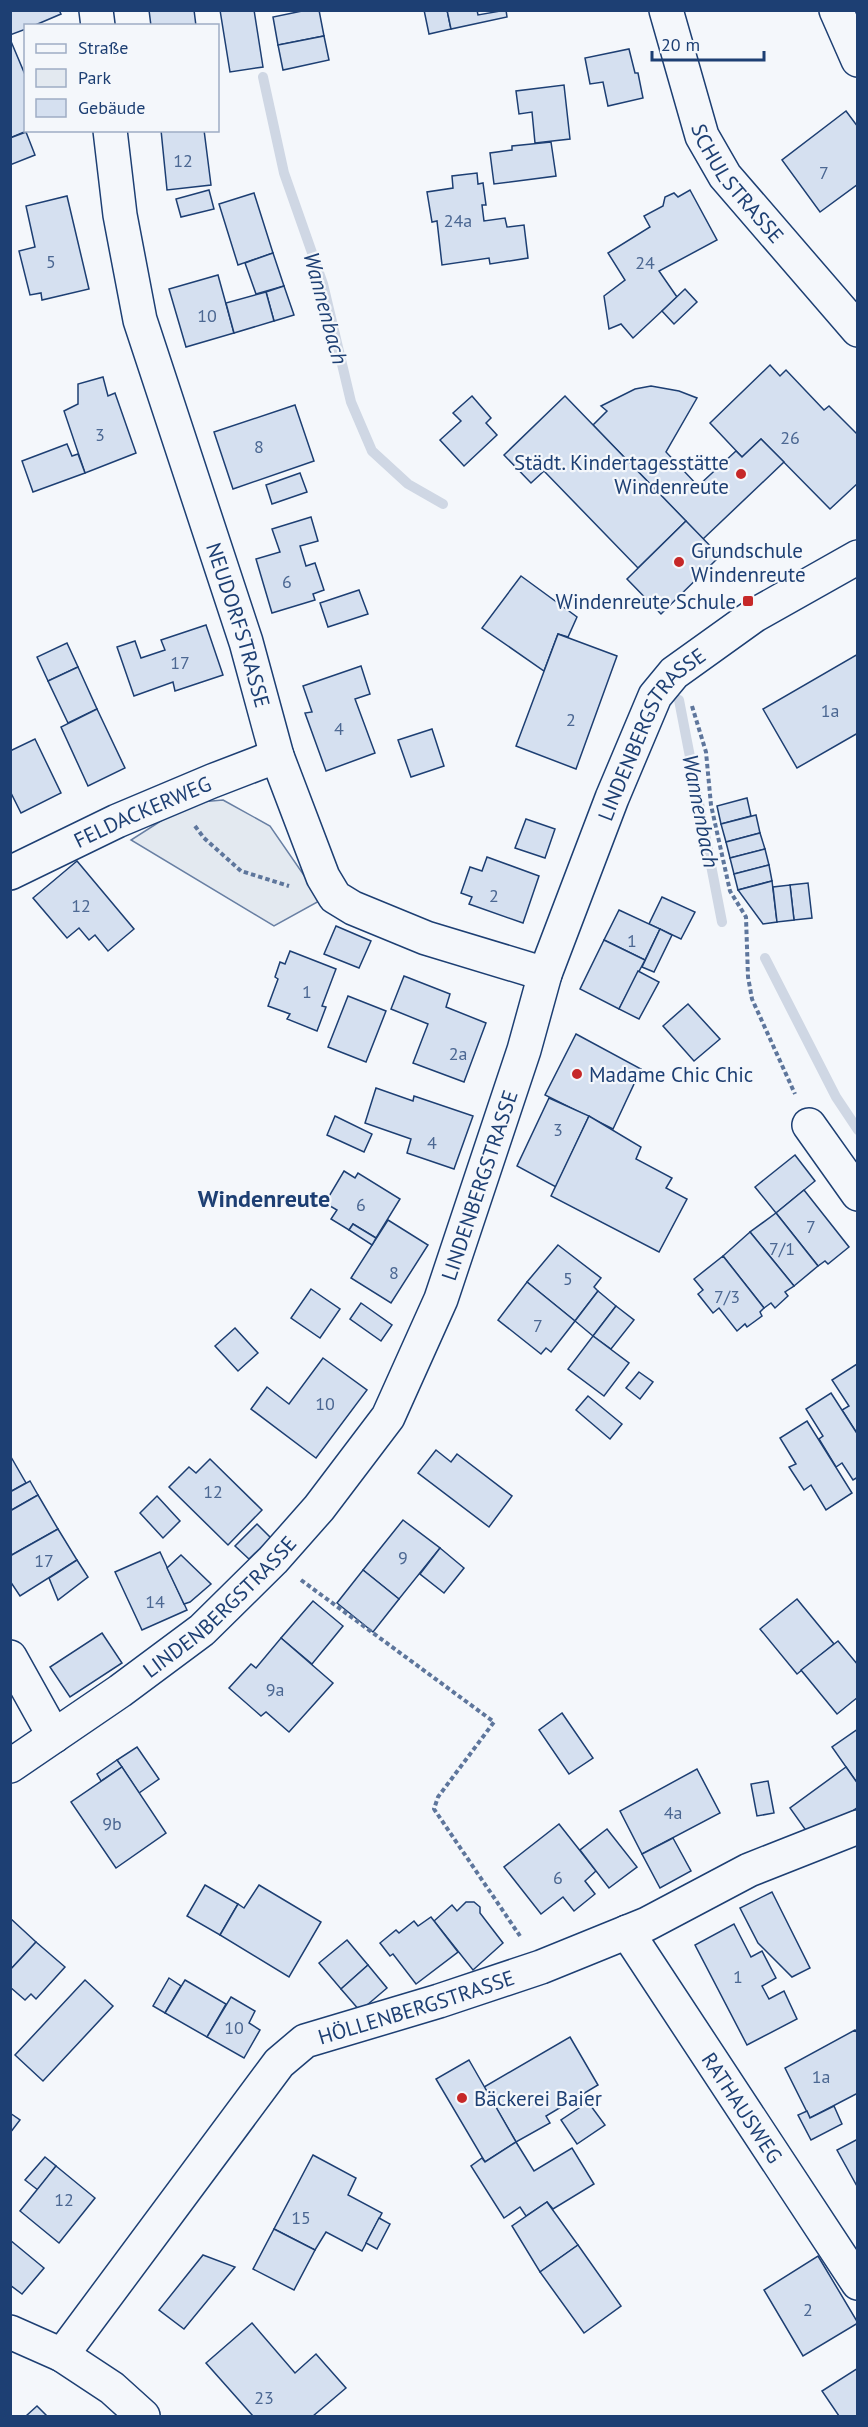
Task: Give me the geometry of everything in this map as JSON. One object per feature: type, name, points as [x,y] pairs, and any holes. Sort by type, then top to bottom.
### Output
[{"type":"street","name":"SCHULSTRASSE","points":[[666,10],[702,136],[725,177],[858,330]]},
{"type":"street","points":[[836,10],[858,60]]},
{"type":"street","name":"NEUDORFSTRASSE","points":[[110,132],[120,215],[140,320],[246,642],[277,756],[323,877],[335,897],[353,908],[426,939],[545,974]]},
{"type":"street","name":"LINDENBERGSTRASSE","points":[[10,1766],[120,1691],[202,1630],[273,1560],[319,1508],[388,1418],[441,1299],[524,1050],[545,974],[612,798],[655,696],[674,673],[755,615],[858,557]]},
{"type":"street","name":"FELDACKERWEG","points":[[10,873],[117,820],[277,756]]},
{"type":"street","points":[[809,1125],[858,1194]]},
{"type":"street","points":[[10,1657],[54,1736]]},
{"type":"street","name":"HÖLLENBERGSTRASSE","points":[[62,2355],[279,2063],[305,2041],[439,2001],[541,1967],[627,1932],[749,1870],[858,1827]]},
{"type":"street","name":"RATHAUSWEG","points":[[627,1932],[858,2283]]},
{"type":"street","points":[[10,2332],[62,2355],[112,2388],[143,2416]]},
{"type":"path","points":[[674,673],[696,712],[706,752],[711,805],[730,891],[746,917],[748,977],[752,999],[809,1125]]},
{"type":"path","points":[[173,798],[204,838],[241,872],[295,888],[323,877]]},
{"type":"path","points":[[273,1560],[494,1722],[438,1797],[434,1809],[541,1967]]},
{"type":"green space","points":[[223,800],[270,826],[321,900],[274,926],[131,840],[189,803]]},
{"type":"building","points":[[10,10],[59,10],[61,14],[38,24],[24,24],[24,30],[10,35]]},
{"type":"building","points":[[149,10],[194,10],[196,24],[151,24]]},
{"type":"building","points":[[220,10],[254,10],[263,67],[230,72]]},
{"type":"building","points":[[307,10],[319,10],[324,36],[278,45],[273,17]]},
{"type":"building","points":[[424,10],[447,10],[451,29],[429,34]]},
{"type":"building","points":[[447,10],[477,10],[478,15],[506,10],[507,17],[451,29]]},
{"type":"building","points":[[324,36],[329,60],[283,70],[278,45]]},
{"type":"building","points":[[10,39],[24,72],[24,132],[10,138]]},
{"type":"building","points":[[629,49],[635,73],[638,73],[643,98],[608,106],[603,82],[590,84],[585,58]]},
{"type":"building","points":[[564,85],[570,139],[535,143],[532,112],[519,114],[516,91]]},
{"type":"building","points":[[846,111],[858,127],[858,184],[820,212],[782,160]]},
{"type":"building","points":[[26,132],[35,155],[10,165],[10,138]]},
{"type":"building","points":[[161,132],[204,132],[211,185],[167,190]]},
{"type":"building","points":[[551,142],[556,176],[494,184],[490,153],[512,150],[512,146]]},
{"type":"building","points":[[477,173],[478,184],[483,183],[486,205],[482,205],[484,221],[505,218],[507,227],[524,225],[528,258],[490,264],[489,258],[442,265],[437,221],[432,222],[427,192],[453,188],[452,176]]},
{"type":"building","points":[[209,190],[214,209],[181,217],[176,199]]},
{"type":"building","points":[[690,190],[717,240],[659,271],[677,297],[633,338],[621,324],[609,329],[604,296],[625,280],[608,253],[650,227],[644,216],[663,206],[665,197],[674,193],[678,197]]},
{"type":"building","points":[[254,193],[273,253],[238,265],[219,204]]},
{"type":"building","points":[[67,196],[89,289],[42,300],[41,293],[30,295],[19,251],[35,247],[26,206]]},
{"type":"building","points":[[273,253],[284,286],[256,294],[245,263]]},
{"type":"building","points":[[218,275],[234,333],[186,347],[169,289]]},
{"type":"building","points":[[284,286],[294,315],[274,321],[266,292]]},
{"type":"building","points":[[685,289],[697,302],[674,324],[662,311]]},
{"type":"building","points":[[266,292],[274,321],[234,333],[226,303]]},
{"type":"building","points":[[770,365],[780,376],[786,370],[824,410],[829,406],[858,435],[858,483],[830,509],[761,439],[742,457],[710,423]]},
{"type":"building","points":[[103,377],[108,396],[115,393],[136,453],[85,473],[64,411],[78,404],[78,384]]},
{"type":"building","name":"Städt. Kindertagesstätte Windenreute","points":[[651,386],[679,391],[697,398],[666,452],[698,486],[736,451],[742,457],[761,439],[784,462],[703,539],[593,425],[607,411],[601,406],[635,389]]},
{"type":"building","points":[[472,396],[491,418],[486,423],[497,435],[464,466],[440,440],[461,421],[453,413]]},
{"type":"building","points":[[565,396],[686,521],[638,568],[544,471],[531,483],[504,455]]},
{"type":"building","points":[[295,405],[314,461],[233,489],[214,432]]},
{"type":"building","points":[[67,444],[72,456],[78,454],[85,473],[33,492],[22,461]]},
{"type":"building","points":[[300,473],[307,492],[272,504],[266,485]]},
{"type":"building","points":[[311,517],[318,541],[300,546],[306,566],[315,563],[324,590],[313,594],[315,600],[272,613],[256,559],[280,552],[272,529]]},
{"type":"building","name":"Grundschule Windenreute","points":[[686,521],[720,556],[661,614],[627,579]]},
{"type":"building","points":[[521,576],[577,617],[568,637],[558,634],[544,671],[482,628]]},
{"type":"building","points":[[359,590],[368,614],[328,627],[320,603]]},
{"type":"building","points":[[206,625],[223,675],[175,691],[173,682],[134,696],[117,647],[135,641],[141,658],[165,650],[161,640]]},
{"type":"building","points":[[558,634],[617,656],[576,769],[516,746]]},
{"type":"building","points":[[67,643],[78,667],[48,681],[37,657]]},
{"type":"building","points":[[858,654],[858,733],[797,768],[763,709]]},
{"type":"building","points":[[361,666],[370,694],[355,699],[375,753],[326,771],[305,713],[312,712],[303,686]]},
{"type":"building","points":[[78,667],[97,709],[68,723],[48,681]]},
{"type":"building","points":[[97,709],[125,768],[88,786],[61,727]]},
{"type":"building","points":[[432,729],[444,766],[411,777],[398,740]]},
{"type":"building","points":[[35,739],[61,793],[21,813],[10,791],[10,751]]},
{"type":"building","points":[[747,798],[751,816],[721,824],[717,806]]},
{"type":"building","points":[[756,815],[760,833],[726,842],[721,824]]},
{"type":"building","points":[[526,819],[555,829],[545,858],[515,848]]},
{"type":"building","points":[[760,833],[765,849],[730,858],[726,842]]},
{"type":"building","points":[[765,849],[769,865],[734,874],[730,858]]},
{"type":"building","points":[[487,857],[539,876],[523,923],[469,904],[472,897],[461,893],[470,867],[482,871]]},
{"type":"building","points":[[77,861],[134,929],[108,951],[95,935],[89,940],[79,928],[67,938],[33,898]]},
{"type":"building","points":[[769,865],[772,881],[738,890],[734,874]]},
{"type":"building","points":[[772,881],[777,922],[763,924],[738,890]]},
{"type":"building","points":[[808,883],[812,918],[794,920],[790,885]]},
{"type":"building","points":[[790,885],[794,920],[777,922],[773,887]]},
{"type":"building","points":[[662,897],[695,912],[681,939],[649,924]]},
{"type":"building","points":[[619,910],[660,929],[645,960],[604,940]]},
{"type":"building","points":[[336,926],[371,941],[359,968],[324,954]]},
{"type":"building","points":[[660,929],[672,935],[654,972],[642,967]]},
{"type":"building","points":[[604,940],[645,960],[619,1009],[580,989]]},
{"type":"building","points":[[290,951],[336,969],[322,1006],[326,1007],[317,1031],[287,1019],[290,1014],[268,1006],[278,979],[275,977],[280,962],[285,964]]},
{"type":"building","points":[[638,971],[659,982],[639,1019],[619,1009]]},
{"type":"building","points":[[404,976],[450,994],[446,1007],[486,1023],[464,1082],[413,1063],[428,1024],[391,1009]]},
{"type":"building","points":[[348,996],[386,1011],[366,1062],[328,1047]]},
{"type":"building","points":[[688,1004],[720,1039],[694,1061],[663,1026]]},
{"type":"building","points":[[576,1034],[641,1069],[613,1129],[545,1095]]},
{"type":"building","points":[[376,1088],[413,1101],[414,1096],[473,1116],[454,1169],[407,1153],[411,1139],[365,1123]]},
{"type":"building","points":[[549,1098],[589,1116],[556,1187],[517,1166]]},
{"type":"building","points":[[335,1116],[372,1134],[364,1152],[327,1135]]},
{"type":"building","points":[[589,1116],[641,1147],[636,1159],[672,1178],[666,1188],[687,1199],[659,1252],[551,1196]]},
{"type":"building","points":[[795,1155],[815,1181],[776,1213],[755,1187]]},
{"type":"building","points":[[344,1171],[355,1178],[358,1173],[400,1199],[376,1238],[353,1224],[349,1230],[331,1219],[337,1210],[325,1203]]},
{"type":"building","points":[[804,1190],[849,1247],[828,1264],[825,1261],[818,1266],[776,1213]]},
{"type":"building","points":[[776,1213],[818,1266],[794,1286],[750,1232]]},
{"type":"building","points":[[388,1220],[428,1245],[391,1303],[351,1278]]},
{"type":"building","points":[[353,1224],[376,1238],[372,1245],[349,1230]]},
{"type":"building","points":[[750,1232],[794,1286],[785,1292],[788,1296],[775,1308],[771,1303],[764,1308],[723,1256]]},
{"type":"building","points":[[558,1245],[601,1278],[594,1287],[598,1291],[575,1321],[527,1282]]},
{"type":"building","points":[[723,1256],[764,1308],[760,1312],[762,1316],[747,1327],[745,1324],[737,1331],[719,1308],[713,1313],[698,1294],[703,1290],[694,1279]]},
{"type":"building","points":[[527,1282],[575,1321],[551,1352],[546,1348],[541,1354],[498,1320]]},
{"type":"building","points":[[311,1289],[340,1309],[320,1338],[291,1318]]},
{"type":"building","points":[[598,1291],[616,1306],[593,1336],[575,1321]]},
{"type":"building","points":[[361,1303],[392,1325],[381,1341],[350,1319]]},
{"type":"building","points":[[616,1306],[634,1320],[611,1349],[593,1336]]},
{"type":"building","points":[[235,1328],[258,1353],[238,1371],[215,1346]]},
{"type":"building","points":[[593,1336],[629,1363],[604,1396],[568,1369]]},
{"type":"building","points":[[323,1358],[367,1390],[316,1458],[251,1409],[267,1387],[289,1404]]},
{"type":"building","points":[[857,1364],[858,1435],[842,1410],[849,1406],[832,1380]]},
{"type":"building","points":[[639,1372],[653,1382],[640,1399],[626,1388]]},
{"type":"building","points":[[831,1393],[858,1435],[858,1477],[853,1480],[842,1463],[836,1467],[819,1439],[823,1436],[806,1409]]},
{"type":"building","points":[[588,1396],[622,1424],[610,1439],[576,1410]]},
{"type":"building","points":[[807,1421],[852,1493],[826,1510],[811,1485],[804,1490],[789,1467],[796,1464],[780,1438]]},
{"type":"building","points":[[436,1450],[451,1462],[457,1454],[512,1496],[489,1527],[418,1473]]},
{"type":"building","points":[[10,1458],[26,1483],[10,1492]]},
{"type":"building","points":[[210,1459],[262,1510],[228,1545],[169,1487],[189,1467],[196,1473]]},
{"type":"building","points":[[30,1481],[38,1495],[10,1511],[10,1492]]},
{"type":"building","points":[[38,1495],[58,1529],[10,1556],[10,1511]]},
{"type":"building","points":[[157,1496],[180,1521],[163,1538],[140,1513]]},
{"type":"building","points":[[403,1520],[440,1548],[399,1599],[363,1570]]},
{"type":"building","points":[[257,1524],[271,1538],[249,1559],[235,1546]]},
{"type":"building","points":[[58,1529],[77,1560],[20,1596],[10,1581],[10,1556]]},
{"type":"building","points":[[440,1548],[464,1568],[444,1593],[420,1574]]},
{"type":"building","points":[[160,1552],[187,1610],[142,1630],[115,1572]]},
{"type":"building","points":[[181,1555],[211,1584],[190,1602],[184,1604],[167,1568]]},
{"type":"building","points":[[77,1560],[88,1577],[58,1600],[49,1578]]},
{"type":"building","points":[[363,1570],[399,1599],[373,1632],[337,1603]]},
{"type":"building","points":[[797,1599],[834,1644],[797,1674],[760,1629]]},
{"type":"building","points":[[313,1601],[343,1626],[312,1664],[281,1638]]},
{"type":"building","points":[[102,1633],[122,1663],[70,1697],[50,1667]]},
{"type":"building","points":[[281,1638],[333,1683],[289,1732],[266,1712],[261,1716],[229,1688],[251,1664],[256,1668]]},
{"type":"building","points":[[838,1641],[858,1665],[858,1697],[837,1714],[801,1670]]},
{"type":"building","points":[[562,1713],[593,1758],[569,1774],[539,1730]]},
{"type":"building","points":[[858,1729],[858,1784],[832,1747]]},
{"type":"building","points":[[137,1747],[159,1779],[139,1793],[117,1760]]},
{"type":"building","points":[[117,1760],[122,1767],[101,1781],[97,1774]]},
{"type":"building","points":[[122,1767],[166,1833],[116,1868],[71,1802]]},
{"type":"building","points":[[846,1767],[858,1784],[858,1807],[812,1839],[790,1808]]},
{"type":"building","points":[[697,1769],[720,1813],[642,1854],[620,1811]]},
{"type":"building","points":[[768,1781],[774,1813],[757,1816],[751,1784]]},
{"type":"building","points":[[559,1824],[596,1871],[585,1881],[595,1894],[574,1911],[563,1897],[541,1914],[504,1867]]},
{"type":"building","points":[[607,1829],[637,1867],[609,1888],[580,1850]]},
{"type":"building","points":[[673,1838],[691,1871],[660,1888],[642,1854]]},
{"type":"building","points":[[205,1885],[238,1904],[220,1935],[187,1916]]},
{"type":"building","points":[[259,1885],[321,1922],[289,1977],[220,1935],[238,1904],[244,1908]]},
{"type":"building","points":[[772,1892],[810,1968],[792,1977],[758,1943],[740,1908]]},
{"type":"building","points":[[466,1902],[474,1902],[480,1907],[480,1913],[503,1943],[473,1970],[434,1921],[452,1905],[457,1911]]},
{"type":"building","points":[[431,1917],[458,1952],[416,1984],[393,1954],[390,1956],[380,1943],[396,1930],[399,1933],[414,1921],[418,1926]]},
{"type":"building","points":[[10,1918],[36,1942],[10,1970]]},
{"type":"building","points":[[734,1924],[751,1957],[762,1951],[776,1978],[762,1986],[769,1999],[784,1991],[797,2019],[747,2045],[695,1945]]},
{"type":"building","points":[[347,1940],[368,1965],[341,1989],[319,1963]]},
{"type":"building","points":[[36,1942],[65,1967],[36,1999],[31,1994],[25,2000],[10,1987],[10,1970]]},
{"type":"building","points":[[368,1965],[387,1988],[360,2011],[341,1989]]},
{"type":"building","points":[[169,1978],[181,1986],[165,2013],[153,2006]]},
{"type":"building","points":[[85,1980],[113,2006],[43,2081],[15,2055]]},
{"type":"building","points":[[185,1980],[226,2004],[207,2037],[165,2013]]},
{"type":"building","points":[[231,1997],[255,2011],[249,2023],[260,2030],[244,2058],[207,2037]]},
{"type":"building","points":[[855,2030],[858,2034],[858,2093],[810,2118],[785,2068]]},
{"type":"building","points":[[570,2037],[598,2085],[546,2116],[550,2123],[516,2142],[484,2087]]},
{"type":"building","points":[[469,2060],[516,2142],[485,2162],[436,2079]]},
{"type":"building","points":[[588,2102],[605,2125],[577,2144],[561,2120]]},
{"type":"building","points":[[834,2106],[842,2124],[811,2140],[798,2115],[807,2111],[810,2118]]},
{"type":"building","points":[[10,2113],[20,2120],[10,2133]]},
{"type":"building","points":[[858,2139],[858,2188],[837,2150]]},
{"type":"building","points":[[516,2142],[534,2171],[572,2148],[594,2184],[553,2209],[547,2202],[526,2216],[520,2207],[504,2218],[471,2166],[482,2158],[485,2162]]},
{"type":"building","points":[[313,2155],[356,2178],[348,2195],[382,2213],[362,2251],[326,2232],[315,2250],[274,2229]]},
{"type":"building","points":[[45,2157],[56,2166],[38,2190],[25,2180]]},
{"type":"building","points":[[56,2166],[95,2198],[59,2243],[20,2211]]},
{"type":"building","points":[[547,2202],[578,2245],[540,2272],[512,2226]]},
{"type":"building","points":[[379,2218],[390,2224],[377,2249],[366,2243]]},
{"type":"building","points":[[274,2229],[315,2250],[294,2290],[253,2269]]},
{"type":"building","points":[[10,2240],[44,2268],[22,2294],[10,2285]]},
{"type":"building","points":[[578,2245],[621,2306],[584,2333],[540,2272]]},
{"type":"building","points":[[203,2255],[235,2267],[184,2329],[159,2310]]},
{"type":"building","points":[[818,2256],[858,2323],[803,2356],[764,2290]]},
{"type":"building","points":[[252,2323],[295,2373],[316,2354],[346,2388],[313,2416],[253,2416],[206,2363]]},
{"type":"building","points":[[858,2368],[858,2416],[839,2416],[822,2391]]},
{"type":"building","points":[[37,2406],[47,2416],[26,2416]]},
{"type":"waterway","name":"Wannenbach","points":[[263,77],[284,173],[323,284],[351,402],[372,451],[408,484],[443,504]]},
{"type":"waterway","name":"Wannenbach","points":[[679,700],[722,922]]},
{"type":"waterway","name":"Wannenbach","points":[[765,958],[836,1097],[858,1130]]},
{"type":"place","name":"Städt. Kindertagesstätte Windenreute","points":[[741,474]]},
{"type":"place","name":"Grundschule Windenreute","points":[[679,562]]},
{"type":"place","name":"Windenreute Schule","points":[[748,601]]},
{"type":"place","name":"Madame Chic Chic","points":[[577,1074]]},
{"type":"place","name":"Bäckerei Baier","points":[[462,2098]]},
{"type":"district","name":"Windenreute","points":[[264,1198]]}]
